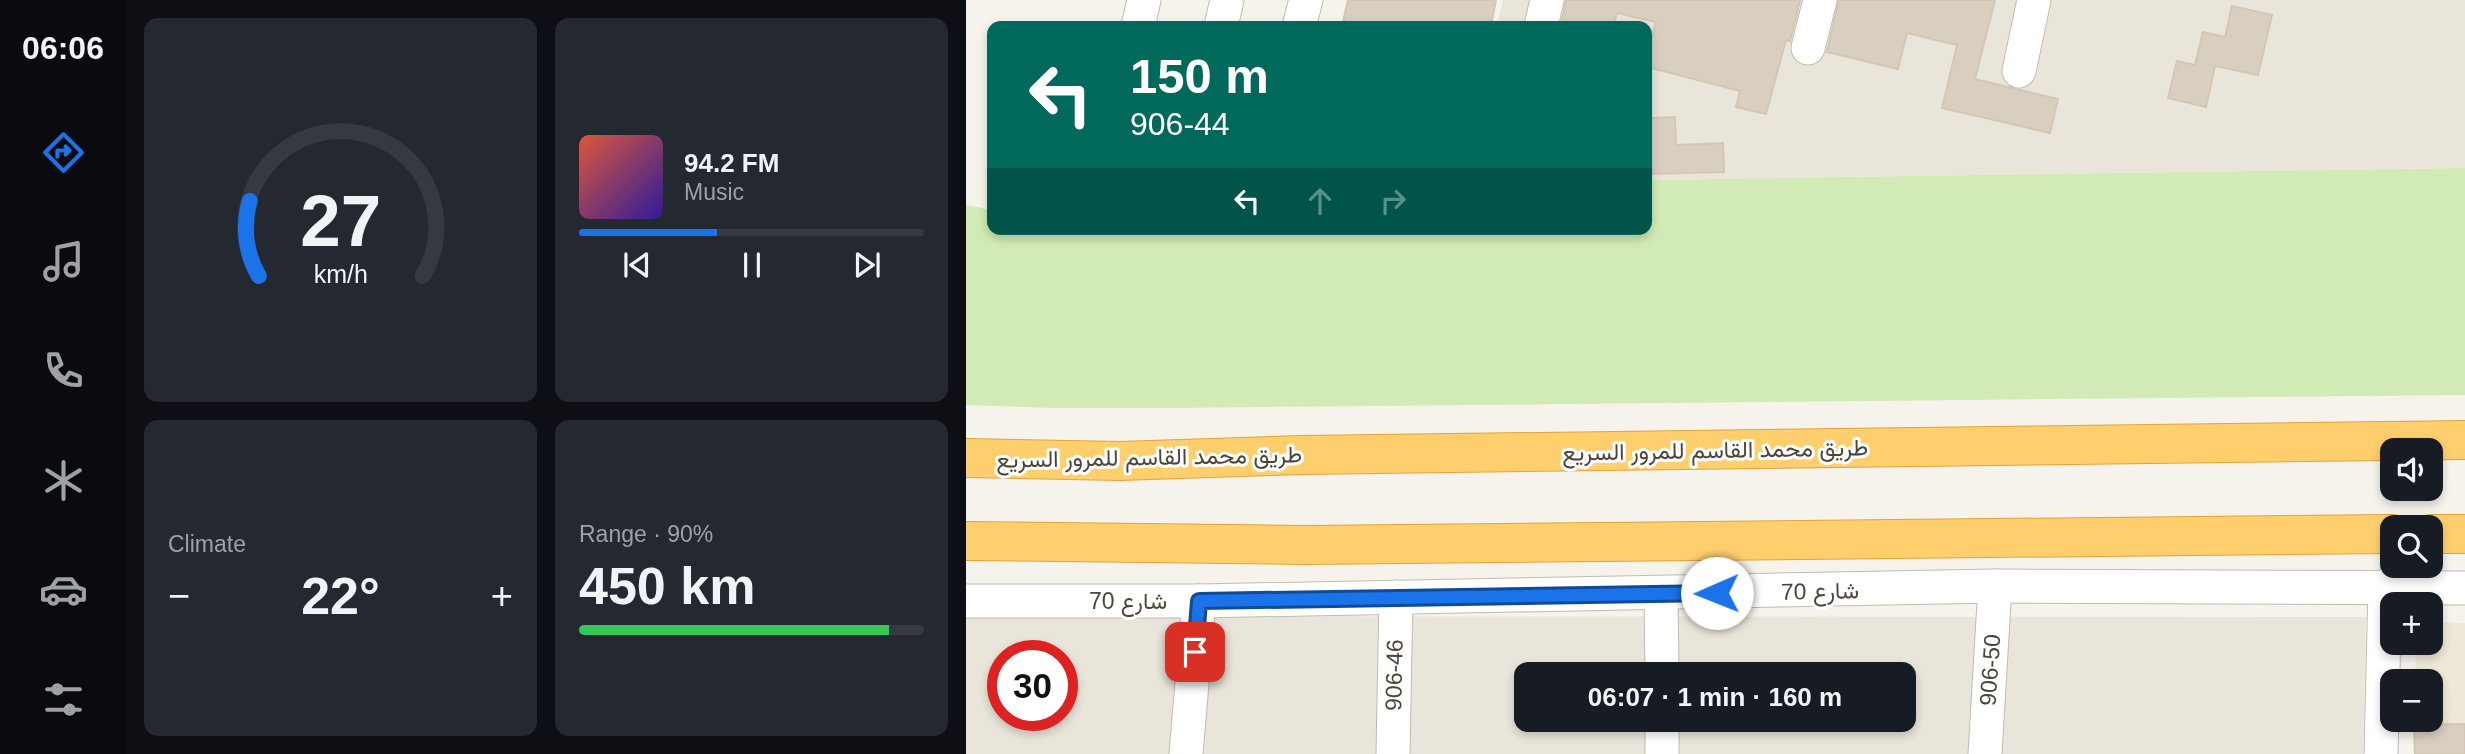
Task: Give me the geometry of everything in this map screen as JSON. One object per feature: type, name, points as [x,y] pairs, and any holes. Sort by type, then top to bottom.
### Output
[{"type":"highway","name":"طريق محمد القاسم للمرور السريع","points":[[966,458],[1120,461],[1301,455],[2465,440]]},
{"type":"highway","points":[[966,541],[1304,545],[2380,534]]},
{"type":"highway","points":[[2443,534],[2465,534]]},
{"type":"street","points":[[1140,21],[1144,0]]},
{"type":"street","points":[[1222,21],[1227,0]]},
{"type":"street","points":[[1300,21],[1306,0]]},
{"type":"street","points":[[1542,21],[1547,0]]},
{"type":"street","points":[[1808,48],[1820,0]]},
{"type":"street","points":[[2019,71],[2034,0]]},
{"type":"street","name":"شارع 70","points":[[966,601],[1199,601],[1995,586],[2465,588]]},
{"type":"street","name":"906-50","points":[[1985,754],[1995,586]]},
{"type":"street","points":[[2381,754],[2385,586]]},
{"type":"street","points":[[1661,594],[1662,662]]},
{"type":"street","name":"906-46","points":[[1393,754],[1396,597]]},
{"type":"street","points":[[1185,754],[1199,601]]},
{"type":"street","points":[[1662,732],[1662,754]]},
{"type":"shaded area","points":[[1503,0],[2465,0],[2465,168],[1652,180],[1652,21],[1498,21]]},
{"type":"shaded area","points":[[966,616],[2366,617],[2363,754],[966,754]]},
{"type":"shaded area","points":[[2443,622],[2465,623],[2465,754],[2414,754],[2414,732],[2443,732],[2443,669],[2415,669],[2416,655],[2443,655]]},
{"type":"green space","points":[[2465,168],[2465,395],[1169,408],[966,405],[966,205],[987,209],[987,235],[1652,235],[1652,180]]},
{"type":"building","points":[[1348,0],[1496,0],[1492,21],[1343,21]]},
{"type":"building","points":[[1566,0],[1800,0],[1790,41],[1786,40],[1766,114],[1736,107],[1740,91],[1652,68],[1652,37],[1656,22],[1617,13],[1615,21],[1562,21]]},
{"type":"building","points":[[1839,0],[1995,0],[1975,79],[2058,99],[2050,133],[1942,108],[1957,45],[1907,33],[1898,69],[1827,52]]},
{"type":"building","points":[[2232,6],[2272,15],[2258,75],[2215,66],[2206,107],[2168,98],[2177,61],[2195,65],[2203,32],[2225,37]]},
{"type":"building","points":[[1675,117],[1676,145],[1723,143],[1724,172],[1652,174],[1652,118]]},
{"type":"building","points":[[2443,724],[2465,724],[2465,754],[2415,754],[2414,732],[2443,732]]},
{"type":"route","points":[[1195,652],[1199,601],[1717,593]]}]
